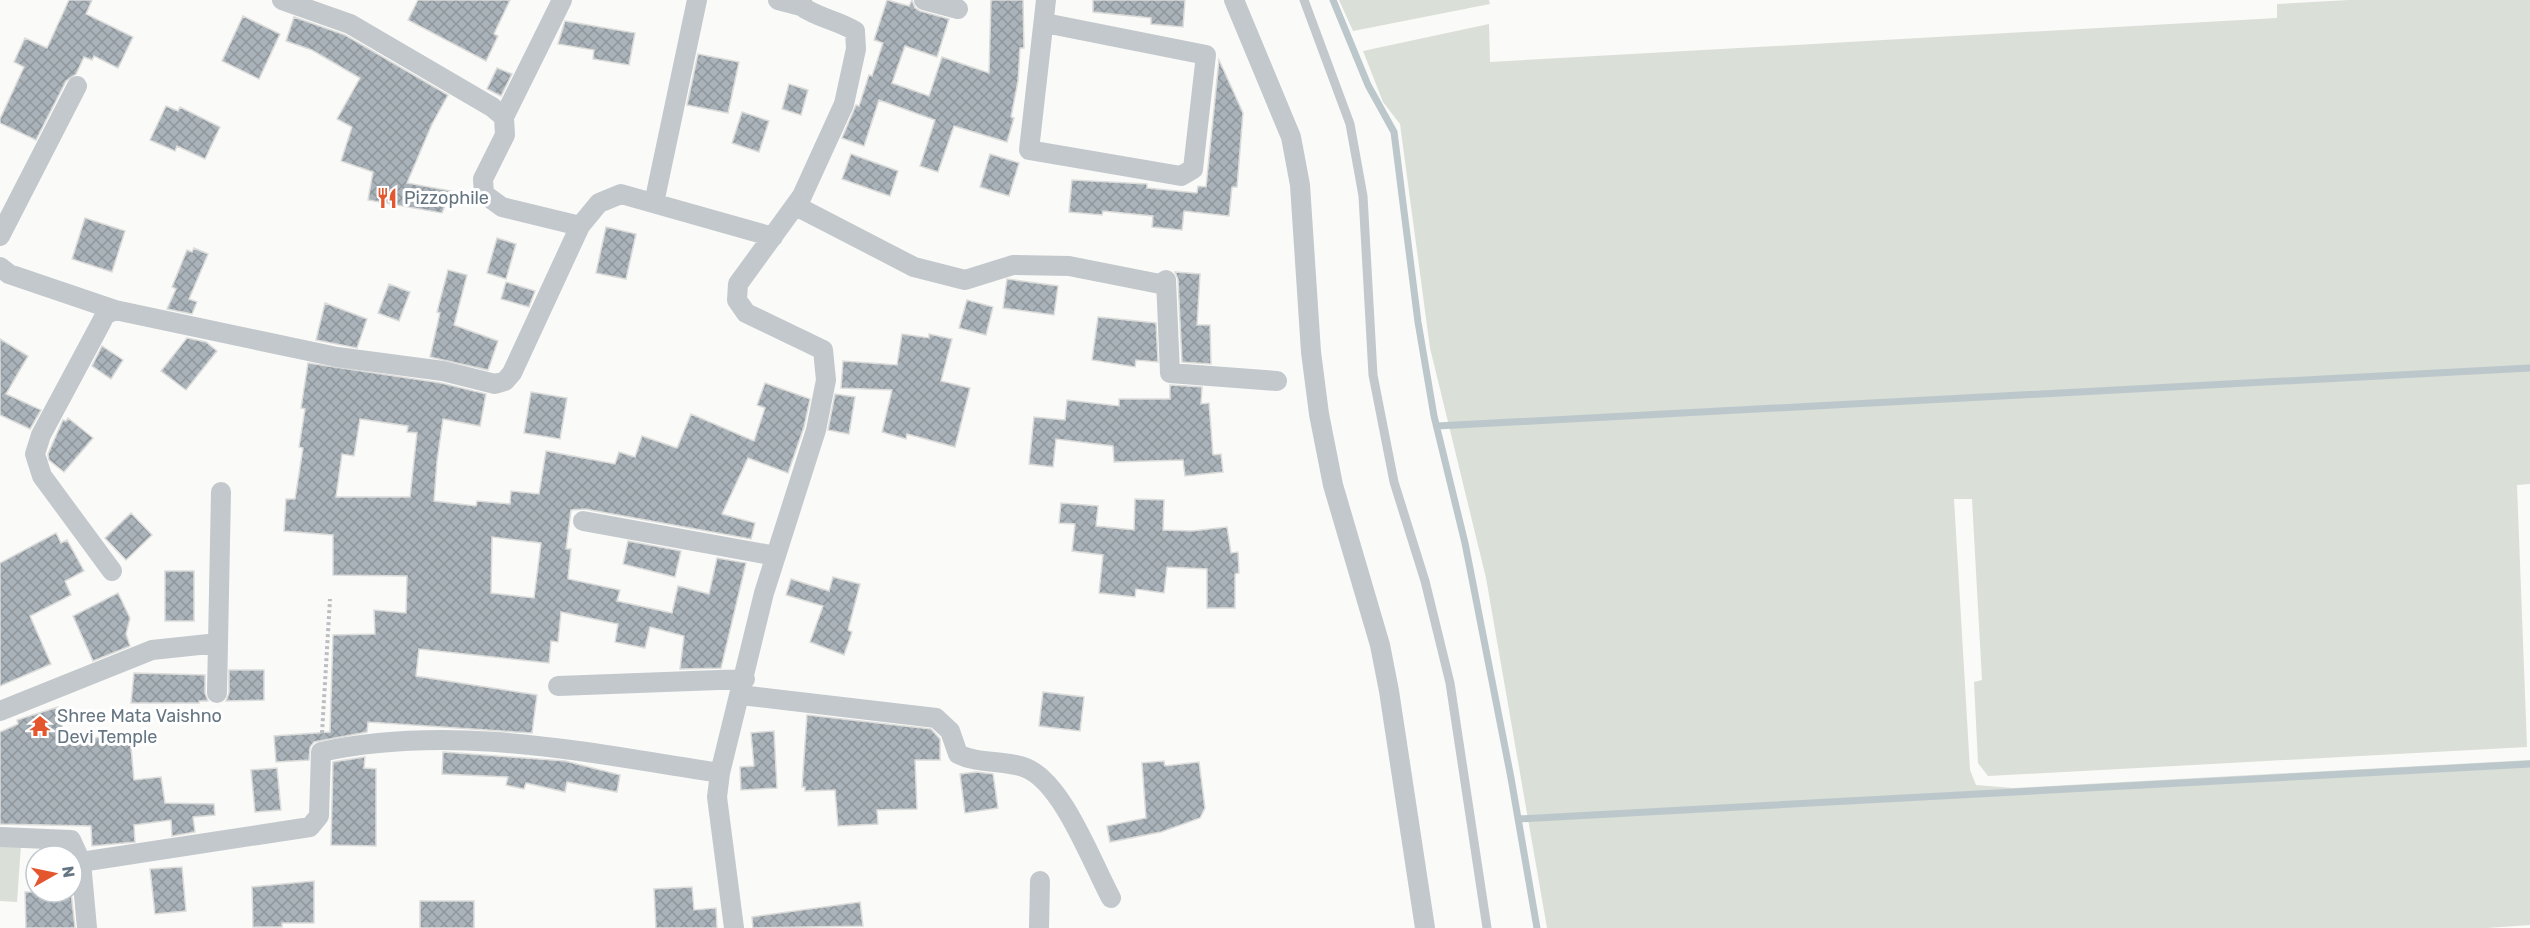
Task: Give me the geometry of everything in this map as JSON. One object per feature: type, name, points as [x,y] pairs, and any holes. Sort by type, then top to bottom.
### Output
[{"type":"street","points":[[282,0],[305,4],[350,24],[504,117]]},
{"type":"street","points":[[562,0],[504,117],[505,135],[483,179],[484,194],[502,207],[580,226]]},
{"type":"street","points":[[654,203],[697,0]]},
{"type":"street","points":[[734,928],[717,797],[720,773],[764,593],[816,430],[826,380],[823,350],[746,313],[737,300],[738,284],[796,206],[844,104],[856,49],[855,31],[837,20],[813,15],[802,3],[778,0]]},
{"type":"street","points":[[924,0],[958,9]]},
{"type":"street","points":[[1045,23],[1206,55],[1193,170],[1190,173],[1181,176],[1029,150],[1046,0]]},
{"type":"street","points":[[1234,0],[1291,136],[1301,196],[1311,352],[1319,414],[1332,485],[1380,645],[1425,928]]},
{"type":"street","points":[[0,236],[77,86]]},
{"type":"street","points":[[0,267],[9,273],[115,310],[337,357],[443,371],[495,384],[505,381],[512,373],[580,226],[599,203],[621,194],[773,237]]},
{"type":"street","points":[[796,206],[914,267],[965,280],[1013,265],[1069,266],[1160,284],[1166,280],[1170,374],[1277,381]]},
{"type":"street","points":[[112,571],[42,476],[36,454],[41,435],[105,315],[115,310]]},
{"type":"street","points":[[217,693],[221,492]]},
{"type":"street","points":[[583,521],[776,556]]},
{"type":"street","points":[[0,711],[152,650],[218,643]]},
{"type":"street","points":[[558,686],[743,686],[936,718],[950,731],[958,754],[972,761],[1024,767],[1044,777],[1084,841],[1111,898]]},
{"type":"street","points":[[84,862],[310,827],[319,816],[321,752],[367,744],[481,740],[720,773]]},
{"type":"street","points":[[0,837],[71,840],[73,844]]},
{"type":"street","points":[[1039,928],[1040,881]]},
{"type":"street","points":[[84,895],[87,928]]},
{"type":"lane","points":[[1304,0],[1350,124],[1363,196],[1373,375],[1394,482],[1425,581],[1450,683],[1487,928]]},
{"type":"path","points":[[321,752],[330,599]]},
{"type":"shaded area","points":[[1339,0],[1489,0],[1490,4],[1353,31]]},
{"type":"shaded area","points":[[2349,0],[2530,0],[2530,484],[2517,485],[2527,747],[1988,776],[1978,763],[1974,682],[1982,680],[1972,499],[1954,499],[1970,770],[1976,785],[2013,788],[2530,760],[2530,925],[2486,928],[1547,928],[1486,578],[1430,348],[1400,124],[1383,102],[1363,51],[1489,24],[1490,62],[2277,18],[2277,4]]},
{"type":"shaded area","points":[[21,845],[17,902],[0,901],[0,846]]},
{"type":"building","points":[[69,0],[92,0],[86,14],[133,37],[118,68],[94,56],[92,60],[84,57],[76,74],[66,81],[36,140],[0,123],[0,119],[24,67],[14,62],[25,38],[47,48]]},
{"type":"building","points":[[418,0],[510,0],[494,34],[498,36],[486,61],[408,20]]},
{"type":"building","points":[[887,0],[909,6],[912,0],[915,8],[920,11],[949,19],[937,57],[905,46],[892,83],[929,96],[942,57],[989,73],[991,0],[1023,0],[1024,48],[1020,48],[1018,81],[1011,117],[1014,118],[1007,142],[954,126],[938,172],[920,166],[935,120],[879,100],[864,146],[842,138],[856,105],[859,106],[869,75],[872,76],[883,43],[874,40]]},
{"type":"building","points":[[1093,0],[1185,0],[1183,27],[1151,24],[1151,18],[1093,12]]},
{"type":"building","points":[[243,16],[280,34],[259,79],[222,61]]},
{"type":"building","points":[[294,17],[345,35],[448,95],[432,124],[407,183],[451,191],[442,213],[368,200],[373,172],[341,161],[352,127],[337,119],[360,78],[312,50],[286,41]]},
{"type":"building","points":[[565,21],[635,33],[629,65],[593,59],[594,50],[558,44]]},
{"type":"building","points":[[698,54],[739,62],[728,113],[687,105]]},
{"type":"building","points":[[1219,60],[1243,113],[1237,187],[1232,187],[1229,216],[1184,211],[1182,230],[1152,227],[1153,216],[1103,211],[1102,215],[1069,212],[1072,180],[1147,184],[1147,188],[1197,193],[1198,186],[1206,187]]},
{"type":"building","points":[[497,68],[512,74],[501,96],[487,89]]},
{"type":"building","points":[[789,84],[808,90],[801,115],[782,109]]},
{"type":"building","points":[[166,106],[178,111],[180,107],[220,127],[205,159],[177,146],[175,151],[150,140]]},
{"type":"building","points":[[742,112],[769,121],[759,152],[732,143]]},
{"type":"building","points":[[851,154],[898,171],[890,196],[842,179]]},
{"type":"building","points":[[990,154],[1019,163],[1009,196],[980,187]]},
{"type":"building","points":[[85,218],[125,231],[112,272],[72,259]]},
{"type":"building","points":[[606,227],[636,234],[626,279],[596,273]]},
{"type":"building","points":[[497,238],[516,244],[506,279],[487,273]]},
{"type":"building","points":[[194,248],[208,254],[189,299],[197,302],[192,314],[167,309],[176,289],[172,287],[187,250],[192,252]]},
{"type":"building","points":[[448,270],[467,275],[454,325],[498,341],[488,370],[430,357],[440,313],[437,312]]},
{"type":"building","points":[[1175,272],[1200,274],[1197,325],[1210,325],[1211,364],[1182,362],[1178,279]]},
{"type":"building","points":[[1007,279],[1058,286],[1054,315],[1003,308]]},
{"type":"building","points":[[506,282],[535,291],[529,307],[501,299]]},
{"type":"building","points":[[389,284],[410,292],[399,321],[378,313]]},
{"type":"building","points":[[967,300],[993,307],[986,335],[959,328]]},
{"type":"building","points":[[325,303],[367,319],[357,348],[316,340]]},
{"type":"building","points":[[1098,317],[1156,323],[1158,362],[1136,360],[1135,367],[1092,360]]},
{"type":"building","points":[[902,334],[929,338],[929,334],[952,339],[941,381],[970,388],[955,447],[907,434],[906,439],[882,432],[892,390],[841,388],[843,361],[897,365]]},
{"type":"building","points":[[187,338],[206,342],[217,351],[186,390],[161,371]]},
{"type":"building","points":[[0,339],[28,356],[6,394],[41,410],[30,429],[0,415]]},
{"type":"building","points":[[102,346],[123,360],[111,379],[92,366]]},
{"type":"building","points":[[308,363],[441,383],[486,394],[480,426],[443,419],[437,461],[434,501],[476,506],[477,501],[510,504],[511,491],[539,494],[546,451],[615,464],[619,452],[635,457],[642,436],[677,448],[691,414],[754,441],[765,408],[757,405],[765,383],[810,399],[804,427],[788,473],[748,458],[722,514],[755,523],[751,539],[585,509],[571,510],[566,549],[571,549],[568,579],[620,590],[617,601],[672,613],[678,586],[709,594],[717,558],[746,563],[721,668],[680,669],[684,636],[650,627],[645,648],[615,642],[618,624],[561,612],[558,642],[551,641],[549,663],[419,649],[416,676],[537,695],[532,733],[368,722],[367,732],[314,742],[310,747],[309,760],[276,762],[274,736],[330,732],[333,635],[375,634],[374,610],[406,613],[407,576],[333,575],[333,535],[284,531],[286,499],[295,499],[303,448],[299,447],[305,409],[301,408]],"holes":[[[360,419],[408,426],[407,432],[417,433],[410,497],[336,497],[342,454],[354,456]],[[492,537],[541,543],[534,598],[491,593]]]},
{"type":"building","points":[[1170,385],[1202,387],[1201,404],[1209,403],[1213,455],[1221,454],[1223,472],[1185,476],[1183,460],[1114,462],[1113,446],[1056,439],[1053,467],[1029,464],[1034,417],[1065,420],[1067,400],[1119,406],[1119,399],[1170,399]]},
{"type":"building","points":[[531,392],[567,398],[560,439],[524,433]]},
{"type":"building","points":[[835,394],[855,397],[849,434],[828,430]]},
{"type":"building","points":[[68,418],[93,438],[64,472],[49,460],[48,454],[63,420],[66,421]]},
{"type":"building","points":[[1135,499],[1164,500],[1163,530],[1192,531],[1227,527],[1231,553],[1238,552],[1239,573],[1235,574],[1235,608],[1207,608],[1207,569],[1167,567],[1164,593],[1136,589],[1135,597],[1099,593],[1103,555],[1072,551],[1075,524],[1059,523],[1061,503],[1098,506],[1096,526],[1134,530]]},
{"type":"building","points":[[131,513],[152,535],[126,560],[105,538]]},
{"type":"building","points":[[56,533],[61,543],[67,540],[84,571],[65,581],[71,595],[30,616],[51,664],[0,686],[0,563]]},
{"type":"building","points":[[628,541],[681,551],[675,577],[623,564]]},
{"type":"building","points":[[165,571],[194,571],[194,621],[165,621]]},
{"type":"building","points":[[833,577],[860,584],[848,630],[852,632],[844,655],[810,642],[823,606],[786,595],[791,579],[829,591]]},
{"type":"building","points":[[118,593],[130,618],[126,634],[130,646],[93,661],[73,616]]},
{"type":"building","points":[[229,670],[264,670],[264,700],[226,701],[229,693]]},
{"type":"building","points":[[134,673],[205,675],[205,693],[208,701],[131,703]]},
{"type":"building","points":[[1043,692],[1084,697],[1080,731],[1039,726]]},
{"type":"building","points":[[58,707],[65,739],[130,736],[134,780],[161,777],[165,803],[214,804],[215,815],[193,817],[195,832],[172,836],[171,820],[134,825],[135,842],[92,846],[91,826],[0,824],[0,732],[18,724],[17,720]]},
{"type":"building","points":[[807,715],[931,729],[940,739],[940,760],[915,760],[917,809],[877,810],[878,824],[838,826],[835,790],[805,791],[805,787],[802,787]]},
{"type":"building","points":[[774,731],[777,788],[741,790],[740,767],[754,766],[751,733]]},
{"type":"building","points":[[443,752],[565,761],[620,775],[617,792],[567,782],[565,792],[526,783],[524,789],[506,785],[508,777],[442,774]]},
{"type":"building","points":[[365,757],[364,768],[376,769],[376,846],[331,845],[333,762]]},
{"type":"building","points":[[1164,761],[1165,766],[1199,762],[1205,808],[1200,818],[1161,832],[1110,842],[1107,826],[1146,818],[1142,763]]},
{"type":"building","points":[[277,768],[281,810],[255,812],[251,770]]},
{"type":"building","points":[[976,772],[993,774],[998,808],[965,813],[960,774]]},
{"type":"building","points":[[182,867],[186,911],[155,914],[150,869]]},
{"type":"building","points":[[314,881],[314,923],[282,923],[282,927],[253,927],[252,887]]},
{"type":"building","points":[[692,887],[694,910],[716,908],[717,928],[656,928],[654,889]]},
{"type":"building","points":[[420,901],[474,901],[474,928],[420,928]]},
{"type":"building","points":[[860,902],[863,926],[753,928],[752,917]]},
{"type":"building","points":[[25,904],[72,904],[75,928],[26,928]]},
{"type":"waterway","points":[[1333,0],[1368,85],[1394,132],[1418,322],[1434,416],[1465,543],[1511,778],[1537,928]]},
{"type":"waterway","points":[[1437,426],[2530,368]]},
{"type":"waterway","points":[[1518,819],[2530,764]]},
{"type":"place","name":"Pizzophile","points":[[387,198]]},
{"type":"place","name":"Shree Mata Vaishno Devi Temple","points":[[40,726]]}]
